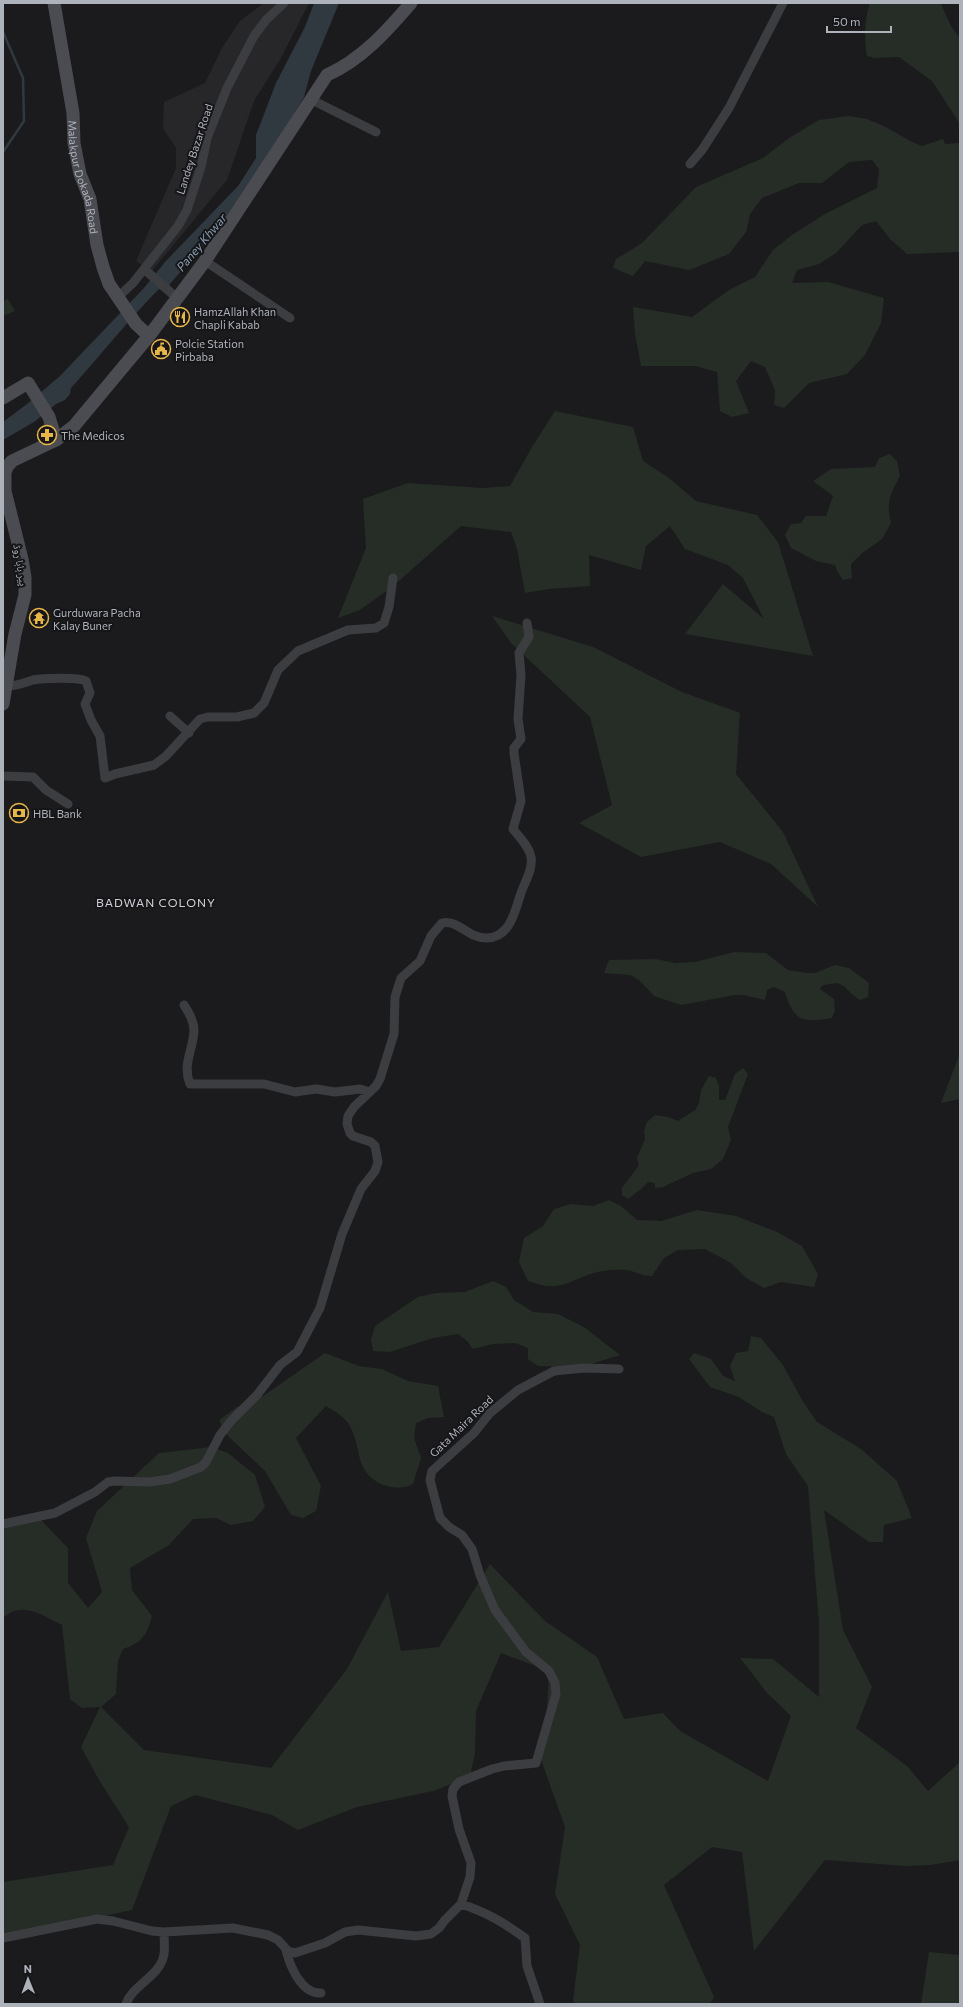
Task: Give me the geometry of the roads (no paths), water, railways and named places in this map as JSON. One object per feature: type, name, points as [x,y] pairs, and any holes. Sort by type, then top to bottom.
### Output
[{"type":"main road","name":"Malakpur Dokada Road","points":[[54,3],[73,113],[74,143],[80,174],[90,198],[96,245],[109,284],[136,324],[149,336]]},
{"type":"main road","points":[[3,398],[28,383],[49,417],[56,440],[74,426],[149,336],[205,261],[327,75],[338,70],[387,32],[411,3]]},
{"type":"main road","name":"پیر بابا روڈ","points":[[3,704],[15,634],[25,595],[25,577],[5,491],[5,473],[12,461],[56,440]]},
{"type":"street","name":"Landey Bazar Road","points":[[120,300],[154,255],[170,239],[187,210],[201,167],[207,138],[227,88],[254,36],[266,20],[284,3]]},
{"type":"street","points":[[690,164],[702,150],[729,108],[783,3]]},
{"type":"street","points":[[310,100],[376,132]]},
{"type":"street","points":[[205,261],[290,318]]},
{"type":"street","points":[[144,269],[177,298]]},
{"type":"street","points":[[6,686],[20,685],[34,680],[77,678],[86,681],[90,693],[85,704],[93,725],[100,736],[105,778],[154,765],[189,733],[200,720],[208,717],[237,717],[254,713],[264,703],[278,670],[298,651],[348,630],[376,628],[384,623],[389,607],[393,578]]},
{"type":"street","points":[[3,1524],[55,1513],[95,1492],[108,1482],[150,1482],[170,1479],[189,1473],[206,1462],[220,1435],[231,1421],[257,1395],[280,1365],[297,1352],[320,1308],[342,1234],[361,1189],[374,1171],[378,1162],[375,1146],[371,1142],[353,1136],[350,1133],[347,1124],[348,1116],[354,1107],[376,1086],[380,1079],[394,1034],[395,997],[401,978],[420,961],[431,936],[442,922],[453,923],[474,936],[487,938],[497,936],[505,930],[512,922],[531,870],[529,849],[514,829],[521,802],[514,753],[514,748],[521,739],[518,719],[521,675],[519,653],[529,637],[527,623]]},
{"type":"street","points":[[170,716],[189,733]]},
{"type":"street","points":[[3,776],[34,777],[46,790],[68,804]]},
{"type":"street","points":[[184,1005],[192,1018],[194,1030],[186,1069],[190,1084],[264,1084],[295,1092],[316,1089],[335,1092],[360,1089],[369,1092]]},
{"type":"street","name":"Gata Maira Road","points":[[286,1950],[295,1953],[324,1943],[345,1932],[358,1930],[390,1932],[416,1936],[431,1934],[439,1928],[461,1904],[470,1877],[471,1863],[459,1829],[452,1796],[453,1789],[459,1782],[492,1769],[504,1766],[536,1763],[556,1694],[555,1683],[549,1671],[526,1652],[495,1610],[480,1575],[472,1549],[462,1535],[448,1527],[440,1518],[430,1480],[432,1471],[474,1432],[490,1413],[518,1390],[554,1371],[584,1368],[619,1369]]},
{"type":"street","points":[[461,1904],[484,1911],[498,1919],[524,1938],[527,1966],[540,2004]]},
{"type":"street","points":[[3,1938],[97,1919],[113,1921],[152,1931],[164,1932],[233,1928],[268,1935],[278,1940],[286,1950],[289,1960],[304,1987],[312,1992],[321,1994]]},
{"type":"street","points":[[126,2004],[128,1998],[139,1985],[157,1969],[164,1955],[164,1932]]},
{"type":"water","name":"Paney Khwar","points":[[314,3],[339,3],[311,71],[304,97],[244,198],[164,291],[159,289],[125,325],[71,388],[70,394],[65,400],[56,404],[34,422],[3,440],[3,422],[60,376],[144,288],[165,262],[238,186],[256,158],[256,135],[276,83],[305,27]]},
{"type":"waterway","points":[[3,32],[23,78],[24,121],[3,152]]},
{"type":"place","name":"HamzAllah Khan Chapli Kabab","points":[[180,317]]},
{"type":"place","name":"Polcie Station Pirbaba","points":[[161,349]]},
{"type":"place","name":"The Medicos","points":[[47,435]]},
{"type":"place","name":"Gurduwara Pacha Kalay Buner","points":[[39,618]]},
{"type":"place","name":"HBL Bank","points":[[19,813]]},
{"type":"district","name":"BADWAN COLONY","points":[[156,902]]}]
